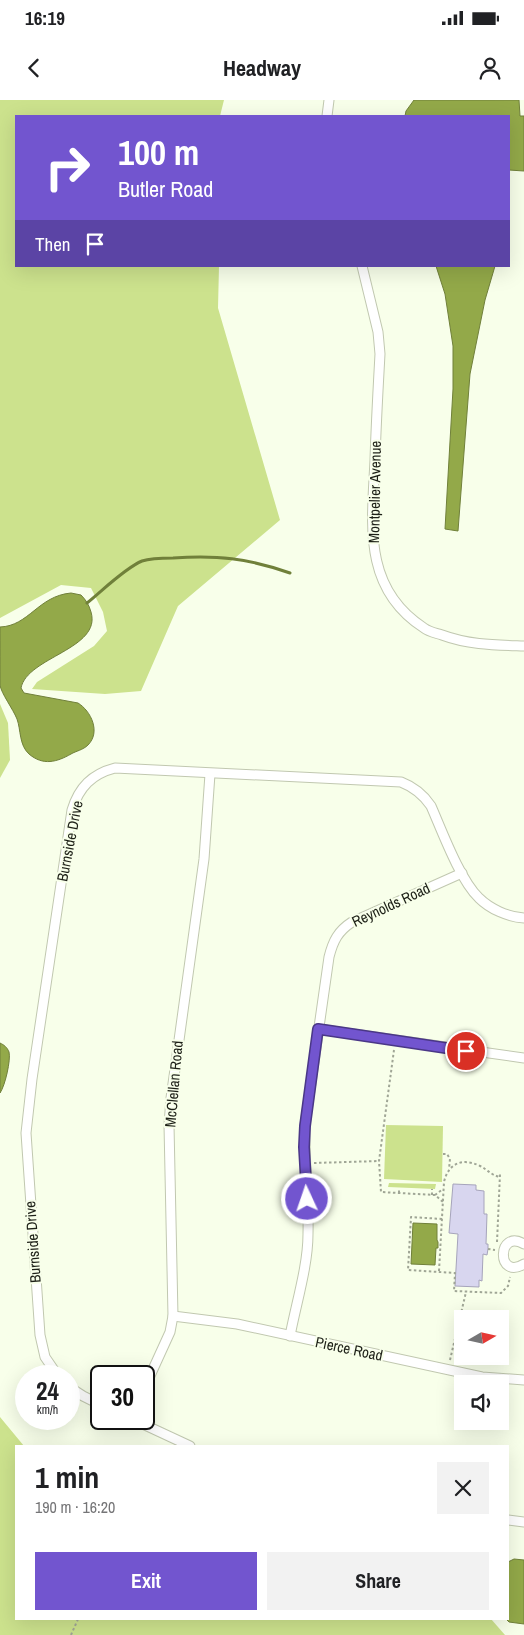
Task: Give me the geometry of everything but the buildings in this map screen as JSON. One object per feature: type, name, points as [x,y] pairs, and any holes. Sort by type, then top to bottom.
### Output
[{"type":"street","points":[[327,115],[329,100]]},
{"type":"street","name":"Montpelier Avenue","points":[[362,267],[376,325],[380,354],[372,523],[374,554],[385,586],[402,611],[426,630],[456,641],[478,645],[524,646]]},
{"type":"street","name":"Burnside Drive","points":[[50,1365],[45,1358],[40,1334],[26,1133],[32,1079],[72,810],[78,795],[88,781],[102,772],[115,768],[401,782],[425,797],[431,806],[462,873],[478,898],[503,913],[524,918]]},
{"type":"street","name":"McClellan Road","points":[[155,1365],[170,1332],[174,1316],[169,1125],[171,1098],[204,859],[210,774]]},
{"type":"street","name":"Reynolds Road","points":[[290,1336],[308,1240],[305,1126],[329,957],[335,939],[344,927],[352,922],[462,873]]},
{"type":"street","points":[[318,1029],[524,1058]]},
{"type":"street","points":[[524,1244],[516,1241],[512,1242],[506,1246],[503,1258],[512,1267],[524,1264]]},
{"type":"street","name":"Pierce Road","points":[[174,1316],[238,1324],[482,1377],[524,1380]]},
{"type":"street","points":[[155,1430],[188,1445]]},
{"type":"street","points":[[509,1520],[524,1522]]},
{"type":"path","points":[[395,1041],[379,1161],[381,1192],[434,1195],[444,1188]]},
{"type":"path","points":[[439,1272],[444,1188],[449,1169],[449,1157],[447,1154],[442,1154]]},
{"type":"path","points":[[305,1164],[379,1161]]},
{"type":"path","points":[[449,1169],[456,1164],[468,1162],[478,1165],[490,1174],[500,1176],[497,1250]]},
{"type":"path","points":[[399,1188],[399,1194]]},
{"type":"path","points":[[432,1189],[434,1195],[443,1202]]},
{"type":"path","points":[[442,1219],[411,1217],[408,1270],[455,1273],[454,1291],[501,1293],[508,1286],[512,1267]]},
{"type":"path","points":[[448,1370],[466,1292]]},
{"type":"path","points":[[71,1635],[78,1620]]},
{"type":"shaded area","points":[[0,100],[224,100],[220,115],[15,115],[15,267],[219,267],[218,308],[280,520],[178,606],[141,691],[105,694],[32,689],[37,682],[94,646],[107,631],[103,612],[91,588],[61,585],[0,618]]},
{"type":"shaded area","points":[[414,100],[519,100],[520,116],[524,116],[524,171],[510,170],[510,115],[405,115]]},
{"type":"shaded area","points":[[436,267],[495,267],[485,300],[470,374],[458,531],[445,529],[453,389],[453,346],[445,294]]},
{"type":"shaded area","points":[[71,593],[81,595],[91,612],[91,625],[86,635],[36,668],[26,677],[21,688],[24,693],[78,703],[90,716],[93,722],[94,734],[92,740],[84,748],[55,761],[45,761],[34,758],[23,746],[17,719],[1,688],[0,627],[19,622],[50,599]]},
{"type":"shaded area","points":[[0,704],[8,723],[10,760],[0,778]]},
{"type":"shaded area","points":[[0,1043],[7,1049],[9,1056],[6,1079],[0,1093]]},
{"type":"shaded area","points":[[386,1125],[443,1126],[442,1182],[384,1179]]},
{"type":"shaded area","points":[[389,1183],[436,1184],[435,1189],[388,1187]]},
{"type":"shaded area","points":[[413,1223],[437,1224],[438,1248],[436,1248],[435,1265],[411,1264]]},
{"type":"shaded area","points":[[0,1417],[23,1445],[15,1445],[15,1620],[492,1620],[505,1635],[0,1635]]},
{"type":"shaded area","points":[[514,1559],[524,1560],[524,1624],[507,1620],[509,1620],[509,1562]]},
{"type":"waterway","points":[[87,603],[135,564],[149,559],[218,557],[260,564],[290,573]]},
{"type":"route","points":[[307,1199],[304,1147],[305,1126],[318,1029],[466,1051]]}]
